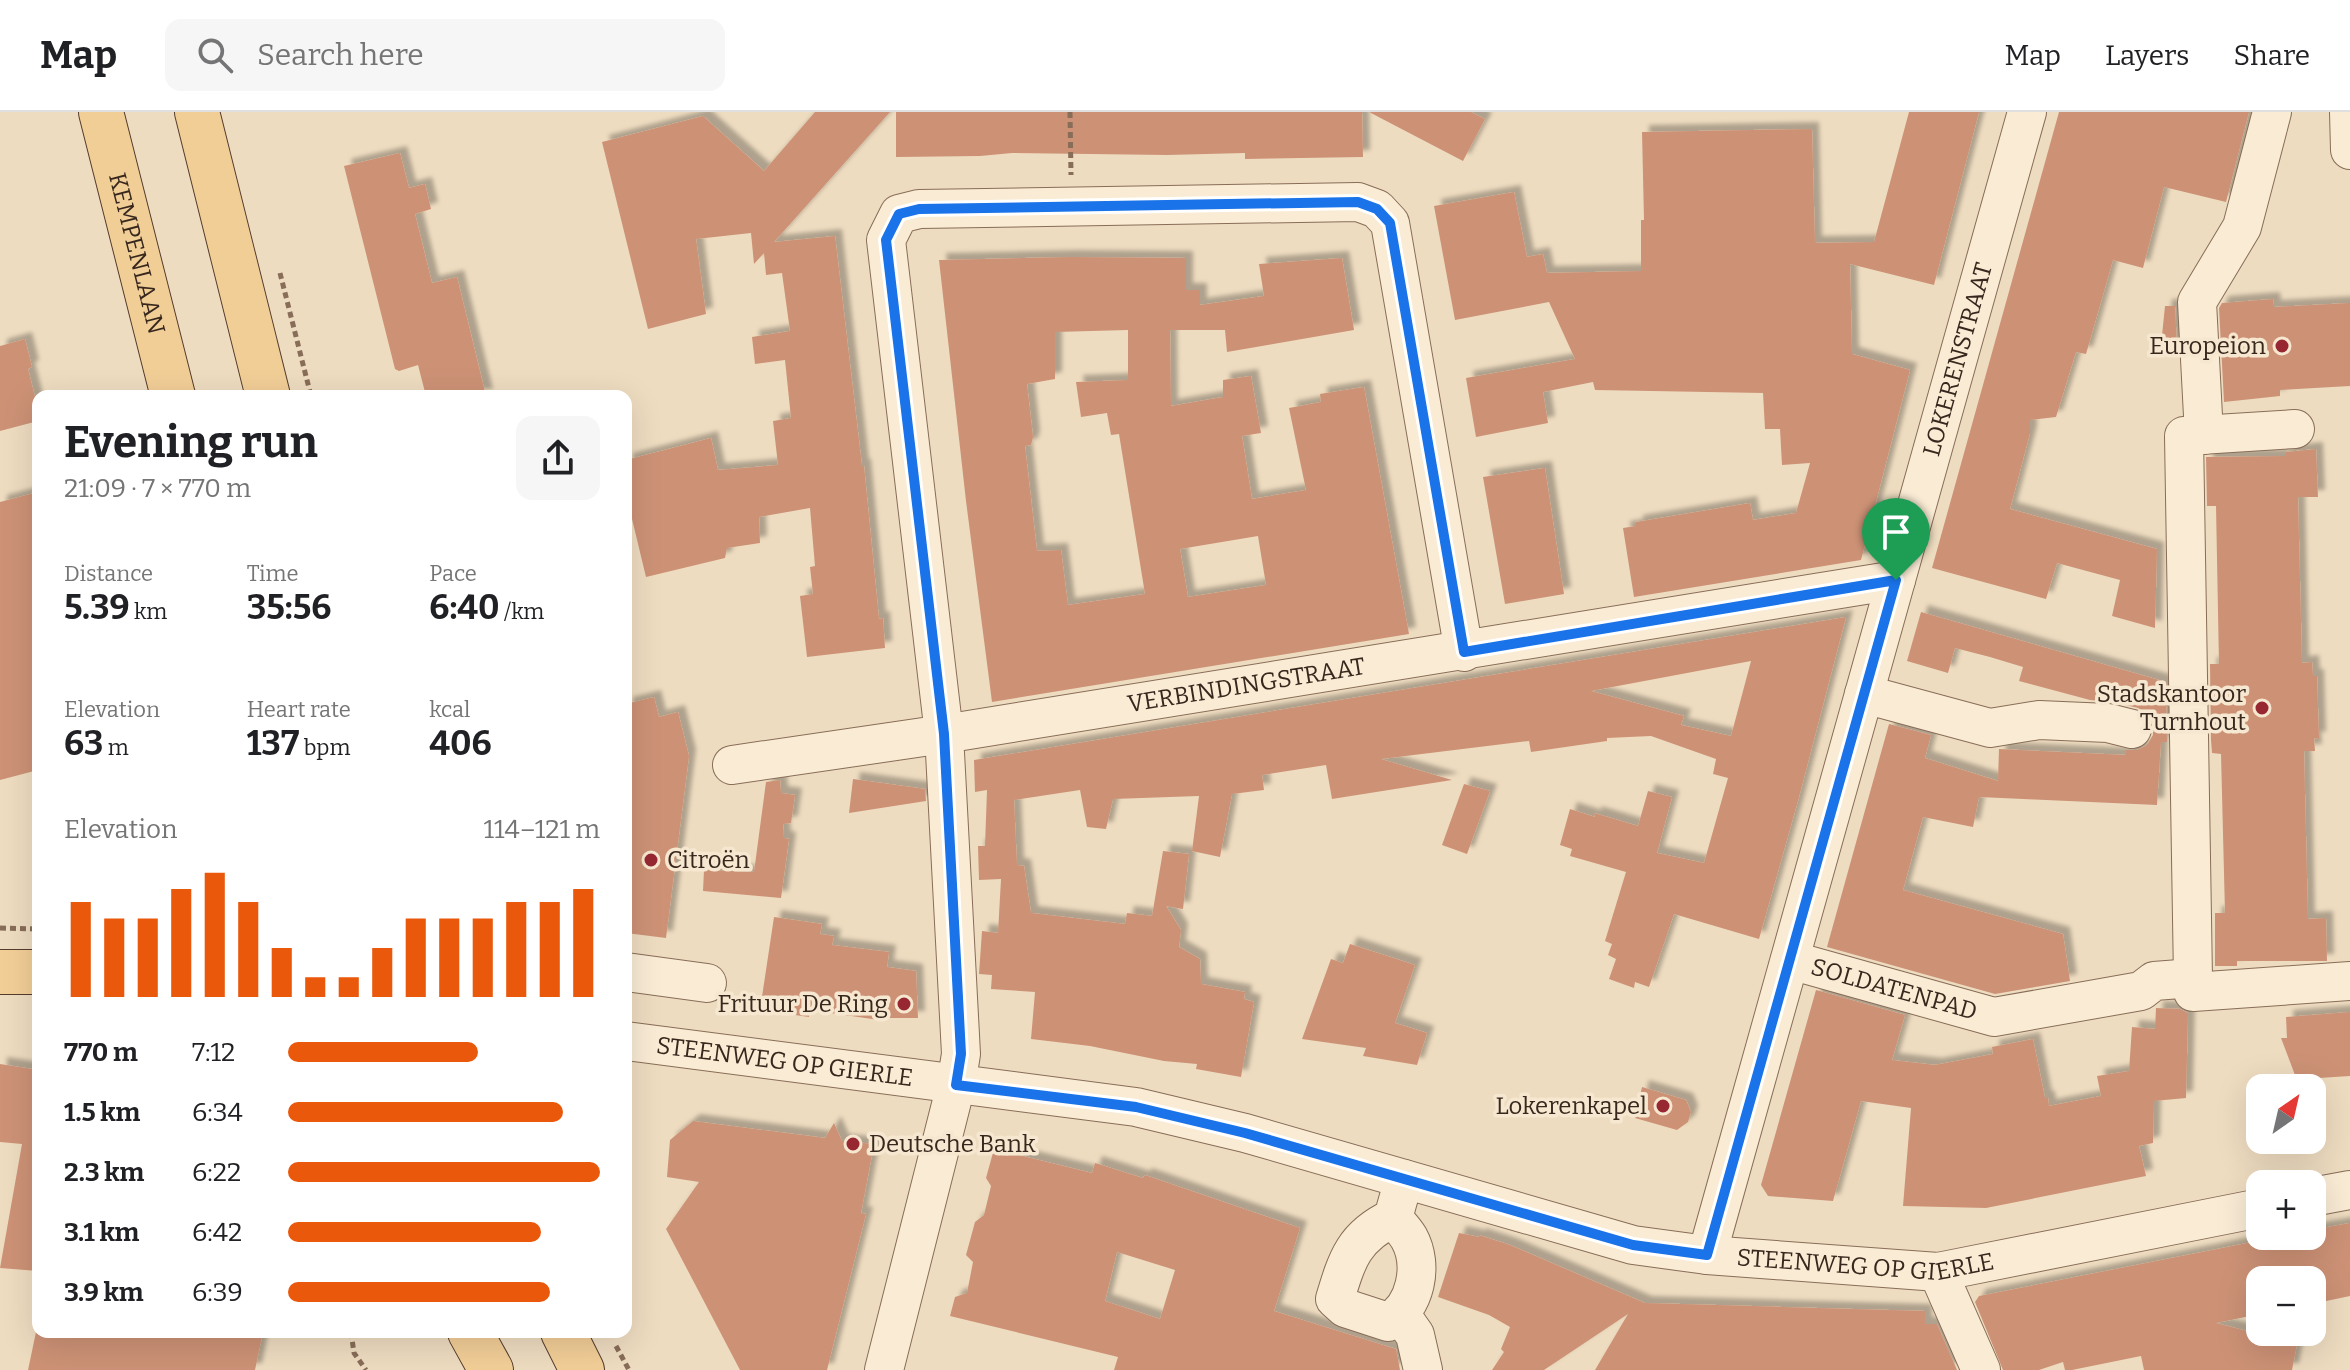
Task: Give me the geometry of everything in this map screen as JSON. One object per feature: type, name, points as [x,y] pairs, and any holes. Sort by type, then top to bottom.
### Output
[{"type":"main road","name":"KEMPENLAAN","points":[[101,112],[171,390]]},
{"type":"main road","points":[[197,112],[266,390]]},
{"type":"main road","points":[[0,972],[32,972]]},
{"type":"main road","points":[[473,1338],[491,1370]]},
{"type":"main road","points":[[566,1338],[582,1370]]},
{"type":"street","name":"LOKERENSTRAAT","points":[[1707,1255],[2027,112]]},
{"type":"street","points":[[2204,435],[2197,302],[2242,227],[2272,112]]},
{"type":"street","points":[[2349,112],[2350,150]]},
{"type":"street","points":[[884,1370],[956,1085],[961,1054],[944,734],[886,240],[899,214],[919,209],[1072,205],[1358,202],[1377,209],[1390,223],[1464,652]]},
{"type":"street","points":[[2295,429],[2184,436],[2193,992],[2350,981]]},
{"type":"street","name":"VERBINDINGSTRAAT","points":[[732,765],[1464,652],[1896,580]]},
{"type":"street","points":[[1864,694],[1990,728],[2039,720],[2108,723],[2132,729]]},
{"type":"street","name":"SOLDATENPAD","points":[[1790,960],[1994,1017],[2141,991],[2154,981],[2193,978]]},
{"type":"street","points":[[632,973],[707,983]]},
{"type":"street","name":"STEENWEG OP GIERLE","points":[[632,1042],[1136,1107],[1245,1133],[1633,1245],[1707,1255],[1938,1272],[2246,1211]]},
{"type":"street","points":[[1393,1218],[1409,1238],[1417,1259],[1414,1288],[1401,1315],[1388,1322],[1345,1308],[1335,1299],[1355,1245],[1374,1227],[1393,1218],[1404,1179]]},
{"type":"street","points":[[2326,1194],[2350,1190]]},
{"type":"street","points":[[1938,1272],[1981,1370]]},
{"type":"street","points":[[1401,1315],[1415,1335],[1423,1370]]},
{"type":"path","points":[[1070,112],[1072,205]]},
{"type":"path","points":[[0,928],[32,929]]},
{"type":"path","points":[[352,1338],[354,1353],[366,1370]]},
{"type":"building","points":[[815,112],[890,112],[774,242],[835,236],[864,466],[879,619],[883,618],[885,648],[807,657],[800,596],[813,594],[810,567],[815,566],[810,508],[759,517],[760,543],[727,548],[725,558],[646,577],[632,519],[632,458],[711,438],[718,470],[778,465],[773,421],[791,418],[785,360],[755,364],[752,337],[790,331],[782,273],[766,275],[764,253],[754,264],[751,233],[696,239],[706,314],[648,329],[602,142],[703,116],[764,171]]},
{"type":"building","points":[[896,112],[1362,112],[1363,157],[1245,159],[1245,153],[1012,153],[896,157]]},
{"type":"building","points":[[1369,112],[1471,112],[1485,119],[1463,161]]},
{"type":"building","points":[[1909,112],[1979,112],[1934,285],[1850,264],[1852,354],[1910,370],[1861,560],[1634,597],[1623,528],[1636,526],[1636,522],[1750,503],[1753,520],[1796,513],[1810,463],[1782,465],[1780,429],[1765,429],[1763,393],[1595,390],[1593,382],[1543,392],[1548,423],[1476,437],[1466,378],[1575,359],[1549,302],[1455,320],[1434,206],[1514,192],[1527,257],[1543,254],[1547,273],[1641,271],[1641,220],[1644,220],[1642,132],[1812,129],[1815,243],[1874,242]]},
{"type":"building","points":[[2059,112],[2249,112],[2226,202],[2164,187],[2143,268],[2113,260],[2086,354],[2076,352],[2056,417],[2030,420],[2030,433],[2010,509],[2157,549],[2155,628],[2112,616],[2120,580],[2057,563],[2046,599],[1932,568]]},
{"type":"building","points":[[400,153],[409,188],[425,184],[431,209],[415,214],[432,283],[457,277],[485,390],[424,390],[418,365],[399,371],[395,369],[344,166]]},
{"type":"building","points":[[1186,258],[1186,290],[1200,290],[1200,305],[1264,296],[1259,264],[1342,258],[1354,330],[1227,352],[1225,330],[1170,330],[1171,406],[1223,397],[1223,380],[1251,376],[1261,433],[1242,436],[1252,499],[1306,490],[1289,408],[1321,402],[1320,394],[1364,387],[1409,634],[992,702],[939,260]],"holes":[[[1128,330],[1128,380],[1076,382],[1081,417],[1107,413],[1111,435],[1119,434],[1145,594],[1068,605],[1061,550],[1037,551],[1025,446],[1031,445],[1033,437],[1027,384],[1055,379],[1055,332]],[[1258,536],[1266,585],[1188,597],[1180,549]]]},
{"type":"building","name":"Europeion","points":[[2273,299],[2274,307],[2350,303],[2350,386],[2280,390],[2280,396],[2224,402],[2219,308],[2222,303]]},
{"type":"building","points":[[2165,306],[2175,306],[2177,347],[2161,345]]},
{"type":"building","points":[[25,339],[32,367],[28,369],[33,390],[32,423],[0,431],[0,346]]},
{"type":"building","name":"Stadskantoor Turnhout","points":[[2316,449],[2318,497],[2298,497],[2302,663],[2312,662],[2313,676],[2317,676],[2319,739],[2314,738],[2315,751],[2304,751],[2308,919],[2326,918],[2327,961],[2237,961],[2237,966],[2215,966],[2215,913],[2225,913],[2221,754],[2212,753],[2211,740],[2210,664],[2219,664],[2216,506],[2207,506],[2206,457],[2286,456],[2286,452]]},
{"type":"building","points":[[1545,468],[1564,594],[1505,604],[1483,477]]},
{"type":"building","points":[[32,494],[32,772],[0,780],[0,502]]},
{"type":"building","points":[[1921,612],[2166,682],[2167,742],[2161,742],[2157,805],[1979,797],[1973,827],[1923,817],[1903,890],[2063,934],[2070,981],[1995,994],[1827,947],[1889,724],[1931,735],[1925,758],[1998,781],[1999,749],[2126,755],[2126,750],[2137,750],[2147,745],[2153,735],[2153,722],[2148,714],[2138,708],[2090,700],[2019,681],[2023,667],[1990,657],[1955,648],[1948,673],[1907,661]]},
{"type":"building","points":[[1846,617],[1759,939],[1674,914],[1649,987],[1635,982],[1634,988],[1609,979],[1616,959],[1608,955],[1612,944],[1605,941],[1626,872],[1570,856],[1572,849],[1560,845],[1570,809],[1638,826],[1648,791],[1672,797],[1657,853],[1704,863],[1728,778],[1713,774],[1716,759],[1651,736],[1607,738],[1607,741],[1531,752],[1529,741],[1381,759],[1452,780],[1332,799],[1326,765],[1262,775],[1264,790],[1232,794],[1220,857],[1192,851],[1199,796],[1113,799],[1106,829],[1087,827],[1080,790],[1014,800],[1017,865],[1024,866],[1031,913],[1125,924],[1127,913],[1152,916],[1163,851],[1189,854],[1183,909],[1166,906],[1181,930],[1179,947],[1200,959],[1201,984],[1245,992],[1244,999],[1254,1002],[1241,1077],[1196,1069],[1197,1064],[1031,1039],[1035,992],[991,989],[992,975],[979,974],[982,931],[998,933],[1001,879],[979,880],[978,846],[985,846],[987,790],[975,792],[974,760]],"holes":[[[1751,661],[1731,736],[1681,725],[1684,716],[1591,691]]]},
{"type":"building","name":"Citroën","points":[[654,697],[659,717],[678,712],[689,756],[666,938],[632,934],[632,702]]},
{"type":"building","points":[[853,779],[925,789],[926,801],[849,813]]},
{"type":"building","points":[[780,780],[781,793],[795,795],[791,823],[783,824],[784,838],[789,839],[781,898],[703,891],[704,870],[754,872],[766,782]]},
{"type":"building","points":[[1464,784],[1490,791],[1467,854],[1442,845]]},
{"type":"building","points":[[774,917],[822,924],[820,934],[834,936],[832,945],[889,952],[887,967],[916,971],[918,1018],[879,1020],[810,1010],[809,1017],[760,1010]]},
{"type":"building","points":[[1350,944],[1415,965],[1395,1023],[1427,1033],[1417,1065],[1363,1056],[1366,1048],[1302,1039],[1331,959],[1343,963]]},
{"type":"building","points":[[1816,990],[1905,1015],[1892,1060],[1935,1065],[1993,1054],[1992,1047],[2033,1039],[2049,1106],[2101,1096],[2097,1076],[2129,1071],[2132,1027],[2155,1029],[2156,1008],[2180,1009],[2188,1013],[2186,1098],[2154,1101],[2153,1143],[2139,1146],[2146,1176],[1986,1208],[1903,1206],[1911,1108],[1861,1101],[1833,1201],[1768,1196],[1761,1185]]},
{"type":"building","points":[[2350,1012],[2350,1076],[2295,1074],[2281,1038],[2287,1038],[2286,1017]]},
{"type":"building","points":[[0,1064],[32,1069],[32,1271],[0,1268],[22,1144],[0,1142]]},
{"type":"building","name":"Lokerenkapel","points":[[1642,1087],[1686,1100],[1691,1112],[1688,1122],[1677,1130],[1635,1118]]},
{"type":"building","points":[[693,1121],[825,1138],[834,1123],[842,1141],[874,1144],[861,1213],[866,1214],[827,1370],[740,1370],[666,1229],[699,1182],[667,1177],[670,1140]]},
{"type":"building","points":[[994,1149],[1092,1173],[1095,1163],[1143,1178],[1145,1175],[1300,1228],[1274,1311],[1396,1349],[1400,1370],[1114,1370],[1118,1357],[950,1316],[955,1297],[967,1293],[973,1262],[966,1255],[975,1222],[984,1215],[991,1186],[986,1178]],"holes":[[[1117,1252],[1175,1270],[1160,1319],[1105,1301]]]},
{"type":"building","points":[[2350,1223],[2350,1296],[2326,1301],[2326,1266],[2246,1266],[2246,1317],[2216,1323],[2246,1331],[2246,1346],[2297,1346],[2292,1370],[2144,1370],[2141,1356],[2072,1370],[2065,1370],[2063,1362],[2039,1370],[2003,1370],[1975,1302],[1979,1296],[2246,1243],[2246,1250],[2326,1250],[2326,1227]]},
{"type":"building","points":[[1459,1233],[1479,1235],[1510,1245],[1645,1303],[1925,1311],[1925,1324],[1937,1324],[1957,1370],[1595,1370],[1628,1314],[1544,1370],[1492,1370],[1504,1352],[1501,1349],[1510,1327],[1489,1315],[1438,1297]]},
{"type":"building","points":[[35,1338],[262,1338],[255,1370],[28,1370]]},
{"type":"place","name":"Europeion","points":[[2282,346]]},
{"type":"place","name":"Stadskantoor Turnhout","points":[[2262,708]]},
{"type":"place","name":"Citroën","points":[[651,860]]},
{"type":"place","name":"Frituur De Ring","points":[[904,1004]]},
{"type":"place","name":"Lokerenkapel","points":[[1663,1106]]},
{"type":"place","name":"Deutsche Bank","points":[[853,1144]]},
{"type":"route","points":[[1358,202],[1377,209],[1390,223],[1464,652],[1896,580],[1707,1255],[1633,1245],[1245,1133],[1136,1107],[956,1085],[961,1054],[944,734],[886,240],[899,214],[919,209],[1072,205],[1358,202]]}]
